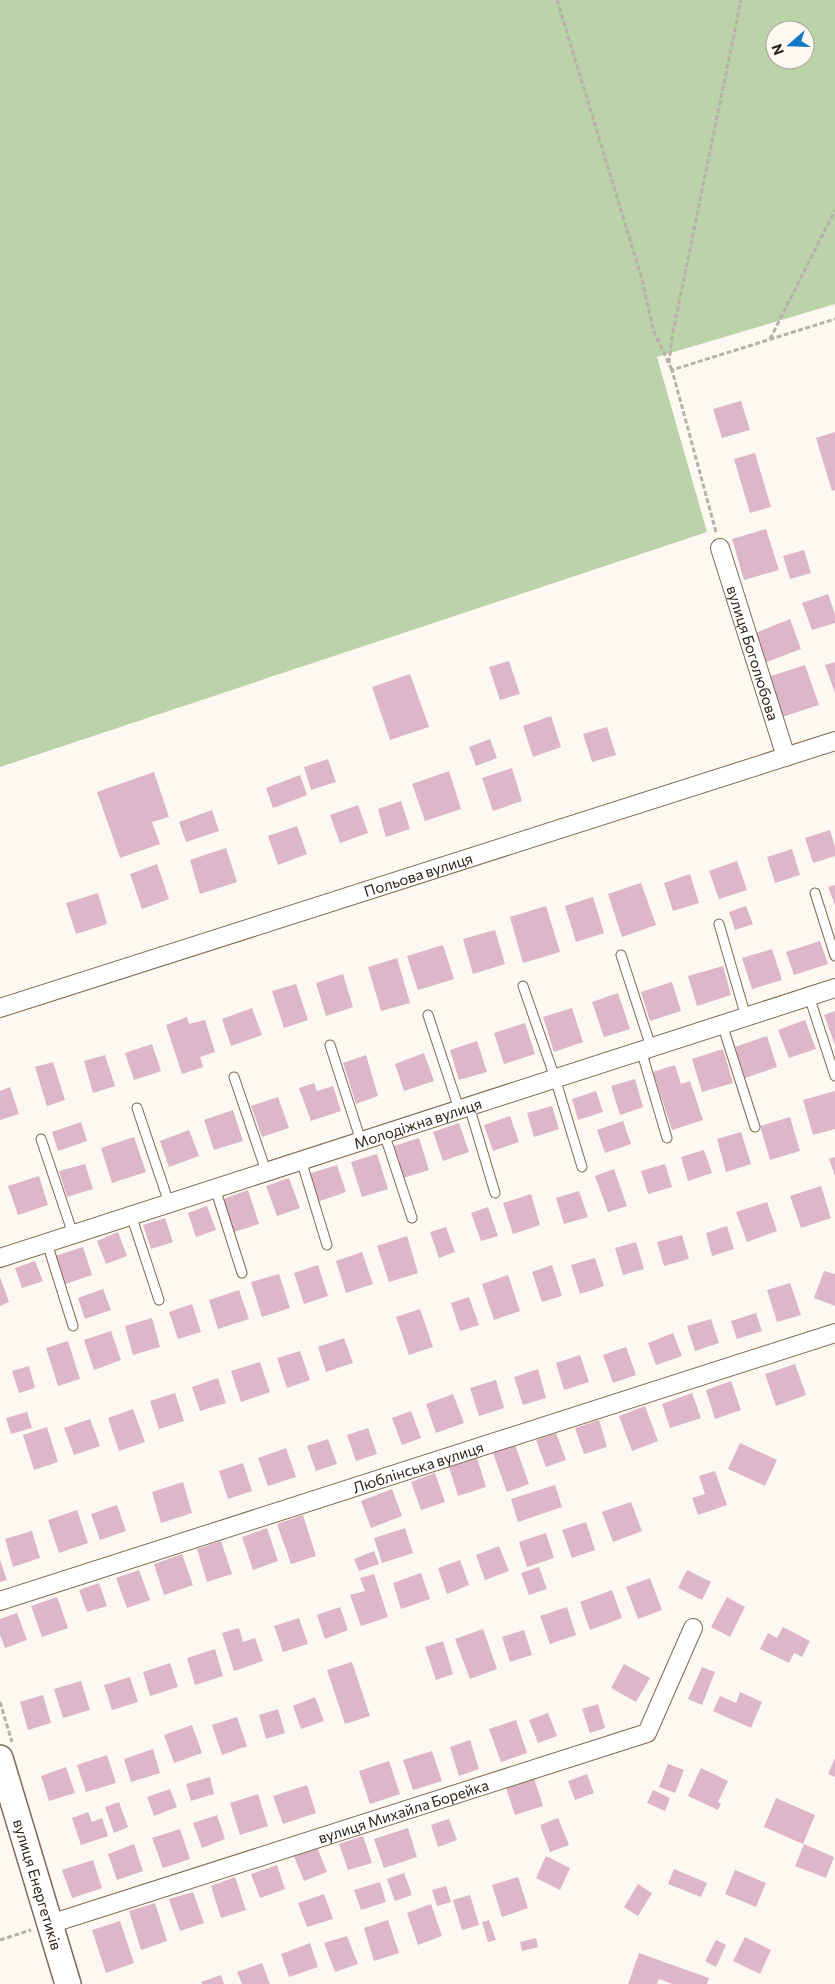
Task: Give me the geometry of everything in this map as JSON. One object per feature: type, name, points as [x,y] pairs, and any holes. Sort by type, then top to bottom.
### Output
[{"type":"street","name":"вулиця Боголюбова","points":[[720,548],[786,757]]},
{"type":"street","name":"Польова вулиця","points":[[0,1008],[835,742]]},
{"type":"street","name":"Молодіжна вулиця","points":[[0,1258],[835,988]]},
{"type":"street","name":"Люблінська вулиця","points":[[0,1601],[835,1333]]},
{"type":"street","name":"вулиця Михайла Борейка","points":[[50,1924],[647,1733],[692,1628]]},
{"type":"street","name":"вулиця Енергетиків","points":[[0,1758],[68,1984]]},
{"type":"lane","points":[[815,893],[835,956]]},
{"type":"lane","points":[[718,924],[746,1016]]},
{"type":"lane","points":[[622,955],[667,1138]]},
{"type":"lane","points":[[524,986],[555,1078],[582,1168]]},
{"type":"lane","points":[[809,996],[835,1076]]},
{"type":"lane","points":[[428,1015],[496,1193]]},
{"type":"lane","points":[[722,1024],[755,1127]]},
{"type":"lane","points":[[330,1045],[361,1141]]},
{"type":"lane","points":[[234,1077],[266,1171]]},
{"type":"lane","points":[[137,1108],[169,1203]]},
{"type":"lane","points":[[384,1133],[412,1218]]},
{"type":"lane","points":[[41,1140],[73,1234]]},
{"type":"lane","points":[[301,1160],[327,1245]]},
{"type":"lane","points":[[215,1188],[242,1273]]},
{"type":"lane","points":[[131,1215],[159,1300]]},
{"type":"lane","points":[[47,1243],[73,1326]]},
{"type":"path","points":[[557,0],[641,276],[654,332],[672,370],[720,548]]},
{"type":"path","points":[[669,363],[672,338],[741,0]]},
{"type":"path","points":[[770,339],[835,210]]},
{"type":"path","points":[[672,370],[835,319]]},
{"type":"path","points":[[0,1940],[50,1924]]},
{"type":"green space","points":[[0,0],[835,0],[835,304],[657,357],[707,532],[0,767]]},
{"type":"building","points":[[741,401],[750,430],[722,438],[713,409]]},
{"type":"building","points":[[835,432],[835,490],[832,491],[816,438]]},
{"type":"building","points":[[755,453],[771,507],[750,513],[734,459]]},
{"type":"building","points":[[766,529],[779,570],[744,580],[732,539]]},
{"type":"building","points":[[804,550],[811,573],[790,579],[783,556]]},
{"type":"building","points":[[828,594],[835,614],[835,623],[812,630],[802,603]]},
{"type":"building","points":[[790,619],[801,649],[764,663],[753,634]]},
{"type":"building","points":[[509,661],[520,694],[500,700],[489,667]]},
{"type":"building","points":[[835,662],[835,693],[825,665]]},
{"type":"building","points":[[805,665],[819,705],[779,718],[765,678]]},
{"type":"building","points":[[410,674],[429,727],[390,740],[372,687]]},
{"type":"building","points":[[551,716],[561,747],[533,757],[523,726]]},
{"type":"building","points":[[607,727],[616,755],[592,762],[583,734]]},
{"type":"building","points":[[490,739],[497,758],[476,766],[469,747]]},
{"type":"building","points":[[328,759],[336,782],[311,790],[304,767]]},
{"type":"building","points":[[512,768],[522,801],[493,811],[482,778]]},
{"type":"building","points":[[449,771],[461,809],[425,821],[412,784]]},
{"type":"building","points":[[154,772],[169,817],[152,822],[160,844],[120,858],[97,792]]},
{"type":"building","points":[[300,775],[307,795],[273,808],[266,788]]},
{"type":"building","points":[[401,801],[410,829],[386,837],[378,809]]},
{"type":"building","points":[[358,805],[368,833],[340,843],[330,815]]},
{"type":"building","points":[[212,810],[219,831],[186,842],[179,822]]},
{"type":"building","points":[[297,826],[307,854],[278,865],[268,836]]},
{"type":"building","points":[[830,830],[835,847],[835,856],[813,863],[805,838]]},
{"type":"building","points":[[226,848],[237,882],[200,894],[190,860]]},
{"type":"building","points":[[792,849],[800,875],[775,883],[767,857]]},
{"type":"building","points":[[737,861],[747,890],[719,899],[709,871]]},
{"type":"building","points":[[157,864],[169,899],[142,909],[130,874]]},
{"type":"building","points":[[690,874],[699,903],[673,911],[664,883]]},
{"type":"building","points":[[641,883],[656,925],[622,937],[608,894]]},
{"type":"building","points":[[835,885],[835,905],[828,887]]},
{"type":"building","points":[[98,893],[107,924],[76,934],[66,903]]},
{"type":"building","points":[[593,897],[604,933],[576,942],[565,906]]},
{"type":"building","points":[[546,906],[560,952],[523,963],[510,917]]},
{"type":"building","points":[[746,906],[753,924],[735,930],[729,912]]},
{"type":"building","points":[[495,930],[505,964],[473,974],[463,939]]},
{"type":"building","points":[[820,941],[828,964],[794,975],[786,952]]},
{"type":"building","points":[[443,945],[454,979],[418,990],[407,956]]},
{"type":"building","points":[[772,949],[782,980],[752,989],[742,958]]},
{"type":"building","points":[[397,958],[410,1003],[381,1011],[368,967]]},
{"type":"building","points":[[723,966],[731,995],[697,1006],[688,976]]},
{"type":"building","points":[[343,974],[353,1007],[326,1016],[316,983]]},
{"type":"building","points":[[672,982],[681,1011],[650,1021],[641,992]]},
{"type":"building","points":[[296,984],[308,1020],[284,1028],[272,991]]},
{"type":"building","points":[[618,993],[630,1029],[604,1037],[592,1002]]},
{"type":"building","points":[[252,1008],[262,1035],[231,1046],[222,1019]]},
{"type":"building","points":[[572,1008],[583,1042],[554,1052],[543,1017]]},
{"type":"building","points":[[835,1011],[835,1045],[824,1015]]},
{"type":"building","points":[[187,1017],[189,1024],[205,1020],[215,1052],[200,1057],[203,1067],[182,1074],[166,1025]]},
{"type":"building","points":[[805,1020],[816,1049],[789,1058],[778,1030]]},
{"type":"building","points":[[525,1023],[535,1054],[504,1064],[494,1033]]},
{"type":"building","points":[[767,1036],[777,1067],[745,1078],[735,1047]]},
{"type":"building","points":[[477,1041],[487,1072],[459,1080],[450,1050]]},
{"type":"building","points":[[152,1044],[161,1071],[134,1080],[125,1053]]},
{"type":"building","points":[[723,1049],[733,1083],[702,1092],[692,1059]]},
{"type":"building","points":[[424,1053],[434,1081],[404,1091],[395,1064]]},
{"type":"building","points":[[105,1055],[115,1086],[93,1093],[84,1061]]},
{"type":"building","points":[[366,1055],[378,1096],[356,1104],[343,1063]]},
{"type":"building","points":[[53,1062],[65,1100],[47,1106],[35,1067]]},
{"type":"building","points":[[675,1065],[681,1084],[690,1081],[703,1120],[672,1130],[653,1072]]},
{"type":"building","points":[[635,1079],[643,1107],[620,1115],[611,1086]]},
{"type":"building","points":[[314,1083],[317,1091],[333,1086],[341,1111],[311,1121],[299,1088]]},
{"type":"building","points":[[10,1087],[19,1114],[0,1120],[0,1091]]},
{"type":"building","points":[[596,1091],[603,1112],[578,1120],[572,1099]]},
{"type":"building","points":[[835,1091],[835,1129],[813,1135],[803,1100]]},
{"type":"building","points":[[278,1097],[289,1128],[262,1137],[251,1106]]},
{"type":"building","points":[[552,1106],[559,1129],[534,1137],[527,1113]]},
{"type":"building","points":[[233,1110],[243,1141],[214,1150],[204,1120]]},
{"type":"building","points":[[510,1116],[519,1142],[493,1151],[484,1125]]},
{"type":"building","points":[[790,1117],[800,1151],[770,1160],[760,1126]]},
{"type":"building","points":[[623,1121],[631,1144],[605,1153],[597,1130]]},
{"type":"building","points":[[81,1122],[87,1141],[58,1151],[52,1132]]},
{"type":"building","points":[[459,1123],[469,1152],[443,1161],[433,1132]]},
{"type":"building","points":[[189,1130],[199,1156],[169,1167],[160,1141]]},
{"type":"building","points":[[741,1132],[751,1164],[726,1172],[717,1139]]},
{"type":"building","points":[[134,1137],[146,1172],[112,1183],[101,1148]]},
{"type":"building","points":[[419,1138],[429,1170],[403,1178],[394,1146]]},
{"type":"building","points":[[704,1150],[712,1173],[688,1181],[681,1157]]},
{"type":"building","points":[[377,1154],[388,1189],[362,1197],[351,1162]]},
{"type":"building","points":[[835,1157],[835,1176],[829,1159]]},
{"type":"building","points":[[85,1164],[93,1189],[67,1197],[59,1171]]},
{"type":"building","points":[[665,1164],[672,1187],[648,1194],[641,1171]]},
{"type":"building","points":[[337,1165],[346,1192],[317,1202],[308,1174]]},
{"type":"building","points":[[614,1169],[627,1206],[608,1212],[595,1176]]},
{"type":"building","points":[[39,1176],[48,1205],[18,1215],[8,1186]]},
{"type":"building","points":[[289,1178],[300,1208],[277,1216],[266,1186]]},
{"type":"building","points":[[821,1186],[831,1218],[801,1228],[790,1196]]},
{"type":"building","points":[[248,1190],[259,1224],[234,1232],[223,1199]]},
{"type":"building","points":[[579,1191],[588,1217],[564,1224],[556,1198]]},
{"type":"building","points":[[531,1194],[540,1225],[513,1234],[503,1203]]},
{"type":"building","points":[[767,1202],[777,1231],[747,1242],[736,1212]]},
{"type":"building","points":[[207,1206],[216,1230],[196,1237],[188,1213]]},
{"type":"building","points":[[488,1207],[498,1236],[481,1241],[471,1213]]},
{"type":"building","points":[[165,1218],[173,1242],[151,1249],[143,1225]]},
{"type":"building","points":[[727,1226],[734,1249],[712,1256],[706,1233]]},
{"type":"building","points":[[446,1227],[455,1252],[439,1258],[430,1232]]},
{"type":"building","points":[[118,1232],[127,1256],[106,1264],[97,1241]]},
{"type":"building","points":[[682,1235],[689,1259],[664,1266],[657,1242]]},
{"type":"building","points":[[407,1236],[418,1273],[389,1282],[377,1246]]},
{"type":"building","points":[[636,1242],[644,1269],[623,1275],[615,1248]]},
{"type":"building","points":[[83,1247],[92,1275],[65,1284],[55,1256]]},
{"type":"building","points":[[362,1252],[373,1284],[346,1293],[336,1261]]},
{"type":"building","points":[[595,1258],[604,1286],[580,1294],[571,1265]]},
{"type":"building","points":[[35,1261],[43,1281],[22,1288],[15,1268]]},
{"type":"building","points":[[318,1265],[328,1296],[304,1304],[294,1273]]},
{"type":"building","points":[[552,1265],[562,1296],[542,1302],[532,1272]]},
{"type":"building","points":[[824,1271],[835,1274],[835,1306],[814,1298]]},
{"type":"building","points":[[279,1274],[290,1308],[262,1317],[251,1282]]},
{"type":"building","points":[[508,1275],[520,1311],[494,1320],[482,1284]]},
{"type":"building","points":[[0,1277],[9,1302],[0,1306]]},
{"type":"building","points":[[790,1283],[801,1315],[777,1322],[767,1290]]},
{"type":"building","points":[[103,1289],[111,1310],[85,1319],[78,1298]]},
{"type":"building","points":[[239,1290],[249,1319],[218,1329],[209,1300]]},
{"type":"building","points":[[469,1297],[479,1325],[460,1331],[451,1303]]},
{"type":"building","points":[[192,1304],[201,1332],[178,1339],[169,1312]]},
{"type":"building","points":[[420,1309],[433,1347],[409,1355],[396,1317]]},
{"type":"building","points":[[756,1313],[762,1331],[737,1339],[731,1321]]},
{"type":"building","points":[[152,1318],[160,1347],[133,1355],[125,1326]]},
{"type":"building","points":[[711,1319],[719,1343],[695,1351],[687,1326]]},
{"type":"building","points":[[111,1331],[121,1360],[94,1370],[84,1340]]},
{"type":"building","points":[[673,1333],[682,1356],[656,1365],[648,1343]]},
{"type":"building","points":[[344,1338],[353,1363],[326,1372],[318,1347]]},
{"type":"building","points":[[68,1341],[80,1379],[58,1386],[46,1348]]},
{"type":"building","points":[[626,1347],[636,1375],[613,1383],[603,1355]]},
{"type":"building","points":[[300,1351],[310,1380],[287,1388],[277,1358]]},
{"type":"building","points":[[580,1355],[589,1382],[564,1390],[556,1363]]},
{"type":"building","points":[[260,1362],[270,1392],[241,1402],[231,1371]]},
{"type":"building","points":[[795,1364],[806,1395],[776,1406],[765,1374]]},
{"type":"building","points":[[29,1366],[35,1388],[19,1393],[12,1371]]},
{"type":"building","points":[[538,1369],[546,1398],[523,1405],[514,1377]]},
{"type":"building","points":[[218,1378],[226,1403],[200,1411],[192,1387]]},
{"type":"building","points":[[496,1380],[504,1408],[479,1416],[470,1388]]},
{"type":"building","points":[[731,1381],[741,1410],[715,1419],[706,1390]]},
{"type":"building","points":[[175,1393],[184,1421],[159,1429],[150,1401]]},
{"type":"building","points":[[692,1393],[701,1418],[670,1428],[662,1404]]},
{"type":"building","points":[[453,1394],[464,1423],[436,1433],[426,1404]]},
{"type":"building","points":[[645,1406],[658,1441],[632,1451],[619,1416]]},
{"type":"building","points":[[133,1409],[145,1442],[119,1451],[108,1418]]},
{"type":"building","points":[[411,1411],[421,1438],[402,1445],[392,1418]]},
{"type":"building","points":[[27,1412],[32,1428],[11,1434],[6,1418]]},
{"type":"building","points":[[90,1419],[100,1446],[74,1455],[64,1428]]},
{"type":"building","points":[[599,1420],[607,1447],[584,1454],[575,1428]]},
{"type":"building","points":[[47,1427],[58,1462],[34,1470],[23,1435]]},
{"type":"building","points":[[368,1428],[377,1454],[356,1461],[347,1435]]},
{"type":"building","points":[[556,1433],[566,1460],[546,1467],[536,1440]]},
{"type":"building","points":[[328,1439],[337,1464],[316,1471],[307,1446]]},
{"type":"building","points":[[740,1443],[777,1460],[765,1486],[728,1469]]},
{"type":"building","points":[[515,1445],[529,1484],[507,1492],[493,1453]]},
{"type":"building","points":[[286,1448],[296,1477],[268,1486],[258,1458]]},
{"type":"building","points":[[477,1458],[486,1487],[458,1496],[449,1467]]},
{"type":"building","points":[[243,1463],[252,1491],[228,1499],[219,1471]]},
{"type":"building","points":[[715,1471],[727,1505],[698,1515],[692,1498],[705,1494],[699,1476]]},
{"type":"building","points":[[435,1473],[445,1502],[421,1510],[411,1482]]},
{"type":"building","points":[[183,1482],[192,1513],[161,1523],[152,1492]]},
{"type":"building","points":[[555,1485],[562,1507],[518,1522],[511,1499]]},
{"type":"building","points":[[392,1489],[402,1516],[371,1528],[361,1501]]},
{"type":"building","points":[[631,1502],[642,1531],[613,1542],[602,1512]]},
{"type":"building","points":[[117,1505],[126,1531],[100,1540],[91,1514]]},
{"type":"building","points":[[77,1510],[88,1543],[59,1553],[48,1520]]},
{"type":"building","points":[[303,1515],[316,1556],[291,1564],[277,1524]]},
{"type":"building","points":[[586,1522],[595,1550],[572,1558],[562,1530]]},
{"type":"building","points":[[267,1528],[278,1561],[253,1570],[242,1537]]},
{"type":"building","points":[[405,1528],[413,1553],[382,1563],[374,1538]]},
{"type":"building","points":[[32,1531],[40,1558],[13,1567],[5,1539]]},
{"type":"building","points":[[546,1533],[554,1558],[527,1567],[519,1542]]},
{"type":"building","points":[[221,1541],[232,1574],[207,1582],[197,1549]]},
{"type":"building","points":[[499,1546],[509,1571],[485,1580],[476,1555]]},
{"type":"building","points":[[374,1551],[379,1564],[359,1571],[354,1559]]},
{"type":"building","points":[[182,1554],[193,1585],[164,1595],[154,1564]]},
{"type":"building","points":[[0,1560],[7,1580],[0,1582]]},
{"type":"building","points":[[460,1560],[469,1585],[447,1594],[438,1568]]},
{"type":"building","points":[[539,1567],[547,1589],[529,1595],[521,1573]]},
{"type":"building","points":[[139,1570],[150,1600],[127,1608],[116,1578]]},
{"type":"building","points":[[687,1570],[711,1582],[702,1600],[678,1588]]},
{"type":"building","points":[[421,1573],[430,1599],[401,1609],[393,1583]]},
{"type":"building","points":[[374,1574],[388,1617],[361,1626],[350,1595],[365,1591],[360,1578]]},
{"type":"building","points":[[650,1578],[662,1610],[638,1619],[626,1587]]},
{"type":"building","points":[[99,1583],[107,1606],[87,1612],[79,1590]]},
{"type":"building","points":[[612,1590],[622,1618],[590,1630],[580,1602]]},
{"type":"building","points":[[57,1597],[68,1628],[42,1637],[31,1606]]},
{"type":"building","points":[[727,1597],[745,1607],[730,1637],[711,1627]]},
{"type":"building","points":[[340,1607],[348,1630],[325,1639],[317,1615]]},
{"type":"building","points":[[567,1607],[576,1635],[550,1644],[540,1616]]},
{"type":"building","points":[[17,1613],[27,1640],[5,1648],[0,1635],[0,1619]]},
{"type":"building","points":[[299,1618],[308,1644],[283,1652],[274,1626]]},
{"type":"building","points":[[783,1627],[810,1641],[802,1657],[794,1653],[789,1663],[760,1649],[768,1633],[777,1638]]},
{"type":"building","points":[[239,1628],[243,1642],[255,1638],[263,1661],[234,1671],[222,1633]]},
{"type":"building","points":[[483,1629],[497,1669],[470,1679],[455,1639]]},
{"type":"building","points":[[524,1630],[532,1655],[510,1662],[502,1637]]},
{"type":"building","points":[[443,1641],[453,1674],[436,1680],[425,1647]]},
{"type":"building","points":[[215,1649],[223,1676],[195,1685],[187,1658]]},
{"type":"building","points":[[352,1662],[370,1716],[345,1724],[327,1670]]},
{"type":"building","points":[[170,1663],[178,1687],[150,1696],[143,1672]]},
{"type":"building","points":[[624,1664],[650,1678],[636,1702],[611,1688]]},
{"type":"building","points":[[702,1667],[715,1672],[702,1705],[688,1699]]},
{"type":"building","points":[[130,1677],[138,1702],[112,1710],[104,1685]]},
{"type":"building","points":[[81,1681],[90,1710],[63,1718],[54,1689]]},
{"type":"building","points":[[740,1692],[762,1702],[751,1728],[713,1711],[720,1696],[736,1703]]},
{"type":"building","points":[[43,1695],[51,1723],[28,1730],[20,1702]]},
{"type":"building","points":[[315,1697],[324,1721],[301,1729],[293,1706]]},
{"type":"building","points":[[598,1704],[605,1728],[590,1733],[582,1709]]},
{"type":"building","points":[[278,1709],[285,1733],[266,1739],[259,1715]]},
{"type":"building","points":[[548,1713],[557,1736],[538,1743],[529,1720]]},
{"type":"building","points":[[237,1717],[247,1746],[222,1755],[212,1725]]},
{"type":"building","points":[[516,1720],[527,1753],[501,1762],[489,1729]]},
{"type":"building","points":[[192,1725],[202,1753],[174,1763],[164,1735]]},
{"type":"building","points":[[470,1740],[479,1769],[459,1776],[450,1747]]},
{"type":"building","points":[[153,1749],[160,1773],[131,1782],[124,1759]]},
{"type":"building","points":[[432,1751],[442,1781],[413,1790],[403,1760]]},
{"type":"building","points":[[107,1755],[116,1783],[86,1792],[77,1765]]},
{"type":"building","points":[[835,1758],[835,1777],[828,1774]]},
{"type":"building","points":[[389,1761],[400,1794],[370,1804],[359,1771]]},
{"type":"building","points":[[668,1764],[684,1770],[675,1793],[659,1787]]},
{"type":"building","points":[[66,1767],[75,1793],[49,1801],[41,1776]]},
{"type":"building","points":[[701,1768],[728,1781],[718,1802],[721,1804],[718,1810],[688,1796]]},
{"type":"building","points":[[587,1774],[594,1793],[575,1800],[568,1781]]},
{"type":"building","points":[[210,1777],[214,1794],[191,1801],[186,1784]]},
{"type":"building","points":[[534,1778],[543,1806],[515,1815],[506,1788]]},
{"type":"building","points":[[307,1785],[316,1813],[283,1824],[273,1796]]},
{"type":"building","points":[[170,1789],[177,1807],[154,1816],[147,1797]]},
{"type":"building","points":[[653,1790],[670,1798],[665,1811],[647,1803]]},
{"type":"building","points":[[258,1794],[268,1826],[240,1835],[230,1803]]},
{"type":"building","points":[[776,1798],[815,1815],[803,1844],[764,1827]]},
{"type":"building","points":[[119,1802],[128,1827],[114,1833],[105,1807]]},
{"type":"building","points":[[88,1812],[92,1822],[102,1818],[108,1836],[81,1845],[72,1818]]},
{"type":"building","points":[[217,1815],[225,1839],[202,1848],[193,1823]]},
{"type":"building","points":[[558,1818],[569,1845],[550,1852],[540,1825]]},
{"type":"building","points":[[449,1819],[457,1840],[438,1847],[431,1825]]},
{"type":"building","points":[[408,1828],[417,1857],[384,1868],[374,1839]]},
{"type":"building","points":[[180,1829],[190,1859],[163,1868],[152,1838]]},
{"type":"building","points":[[363,1836],[372,1863],[348,1870],[339,1844]]},
{"type":"building","points":[[134,1844],[143,1871],[117,1880],[108,1854]]},
{"type":"building","points":[[804,1844],[834,1857],[826,1878],[795,1866]]},
{"type":"building","points":[[317,1847],[327,1872],[304,1881],[294,1856]]},
{"type":"building","points":[[546,1856],[570,1868],[560,1890],[536,1878]]},
{"type":"building","points":[[93,1860],[102,1888],[72,1898],[62,1870]]},
{"type":"building","points":[[277,1865],[285,1889],[260,1898],[251,1874]]},
{"type":"building","points":[[674,1869],[707,1883],[701,1897],[668,1884]]},
{"type":"building","points":[[735,1870],[766,1883],[756,1907],[725,1894]]},
{"type":"building","points":[[404,1873],[412,1895],[395,1901],[387,1879]]},
{"type":"building","points":[[235,1877],[246,1910],[221,1918],[211,1886]]},
{"type":"building","points":[[518,1877],[528,1908],[502,1917],[492,1885]]},
{"type":"building","points":[[380,1882],[386,1902],[361,1910],[354,1890]]},
{"type":"building","points":[[638,1884],[652,1893],[638,1916],[624,1907]]},
{"type":"building","points":[[446,1886],[451,1902],[437,1906],[432,1890]]},
{"type":"building","points":[[193,1892],[204,1923],[180,1931],[169,1899]]},
{"type":"building","points":[[324,1894],[333,1919],[307,1927],[298,1903]]},
{"type":"building","points":[[470,1895],[479,1925],[462,1930],[453,1900]]},
{"type":"building","points":[[155,1903],[167,1941],[141,1950],[129,1911]]},
{"type":"building","points":[[431,1904],[442,1936],[418,1945],[407,1913]]},
{"type":"building","points":[[388,1920],[399,1953],[374,1961],[364,1928]]},
{"type":"building","points":[[489,1920],[496,1940],[488,1942],[482,1922]]},
{"type":"building","points":[[120,1921],[134,1963],[106,1973],[92,1930]]},
{"type":"building","points":[[347,1936],[358,1964],[335,1972],[324,1943]]},
{"type":"building","points":[[745,1937],[771,1950],[760,1974],[733,1961]]},
{"type":"building","points":[[536,1938],[538,1947],[522,1951],[520,1942]]},
{"type":"building","points":[[716,1940],[726,1945],[716,1967],[705,1961]]},
{"type":"building","points":[[310,1943],[318,1967],[289,1977],[281,1954]]},
{"type":"building","points":[[639,1953],[709,1978],[707,1984],[672,1984],[659,1979],[657,1984],[628,1984]]},
{"type":"building","points":[[262,1963],[270,1984],[242,1984],[237,1972]]},
{"type":"building","points":[[221,1975],[224,1984],[202,1984],[201,1982]]}]
